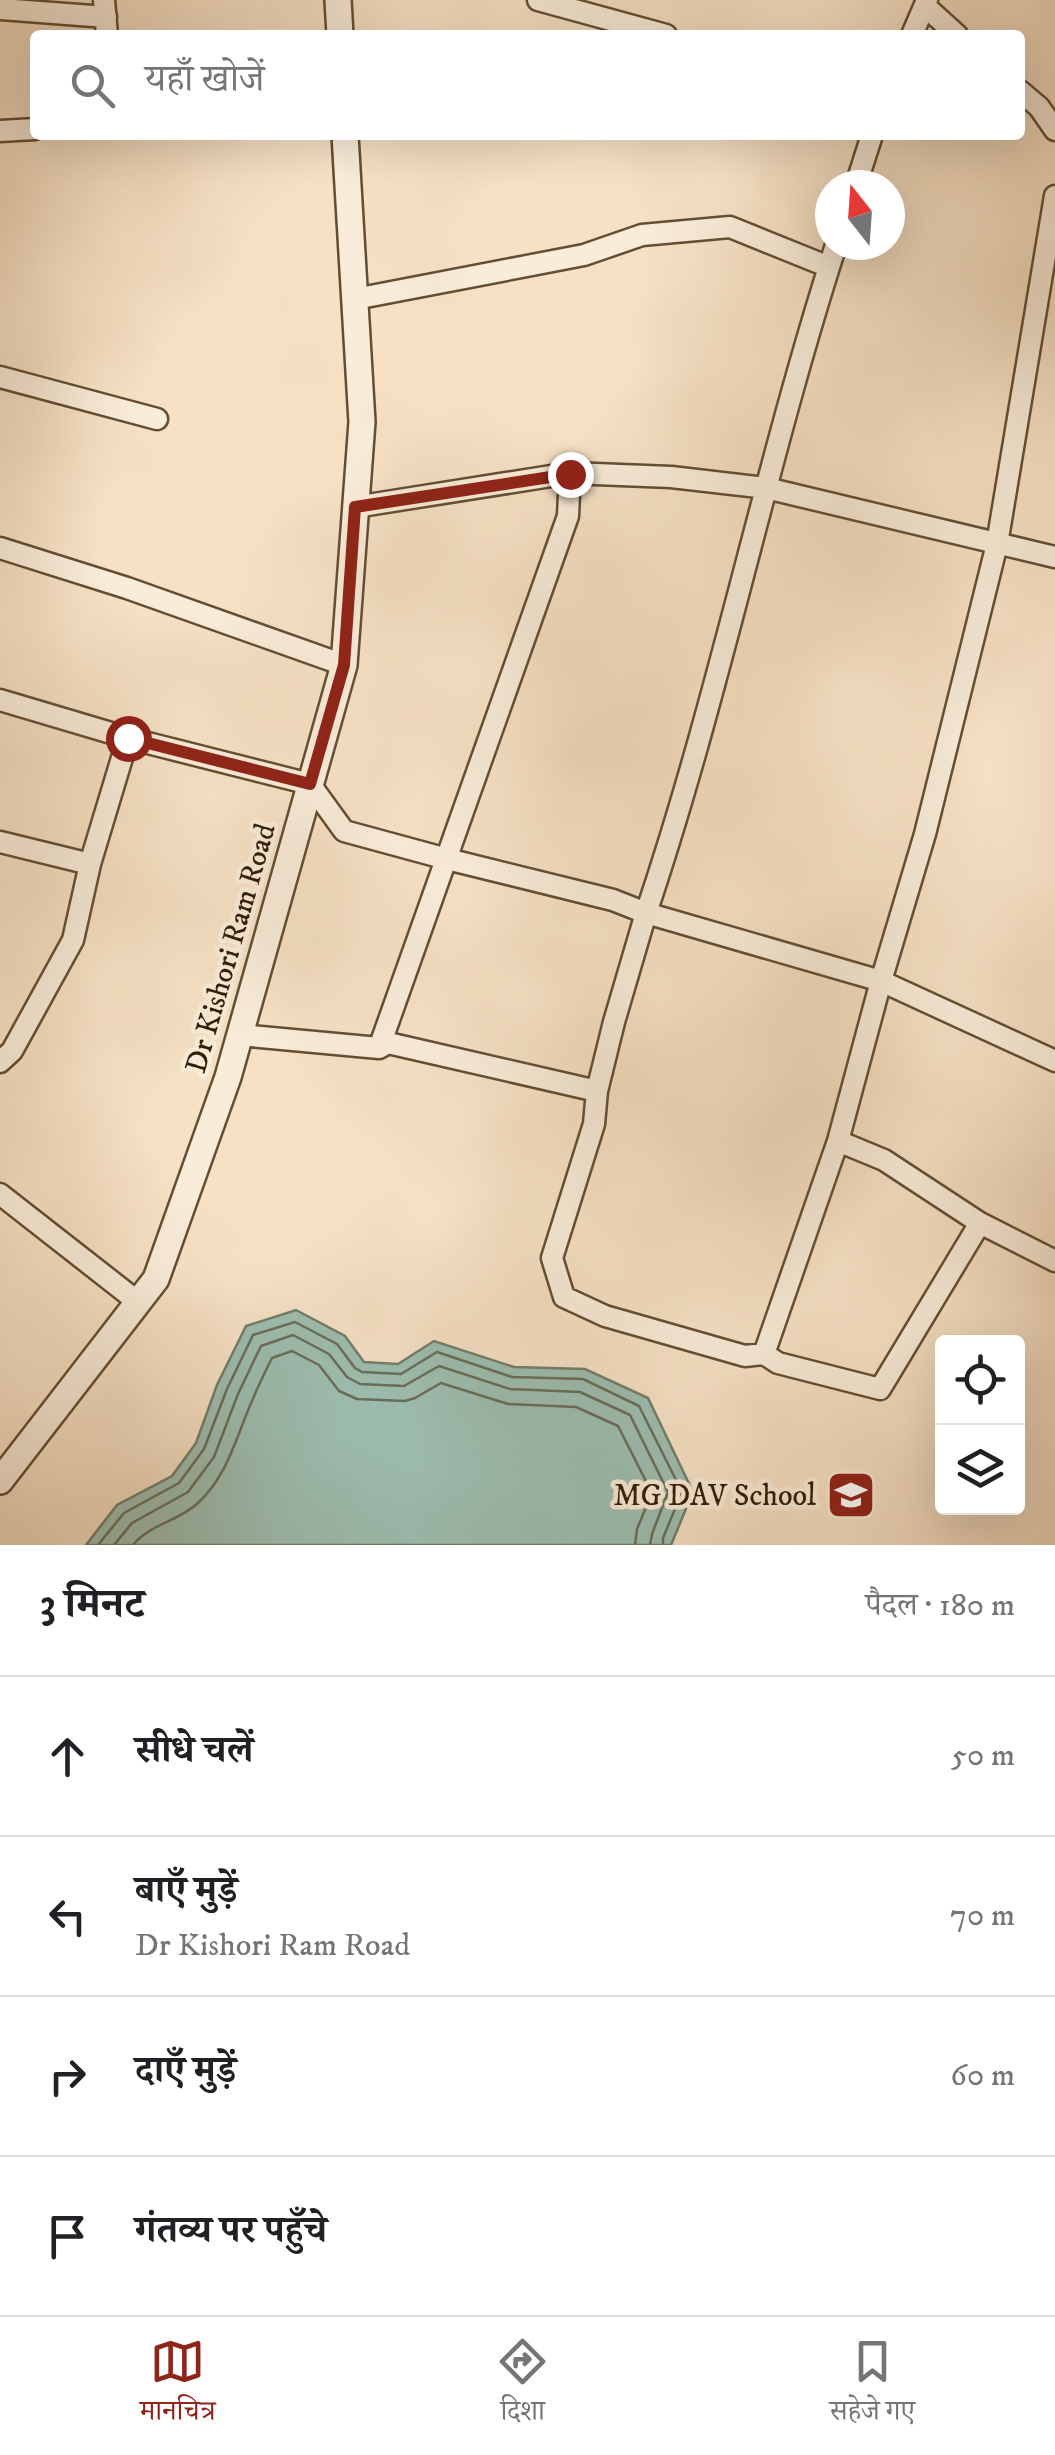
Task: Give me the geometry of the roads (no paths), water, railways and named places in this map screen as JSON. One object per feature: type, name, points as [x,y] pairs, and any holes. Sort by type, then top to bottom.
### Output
[{"type":"street","points":[[338,0],[340,30]]},
{"type":"street","points":[[538,0],[648,30]]},
{"type":"street","points":[[914,30],[926,3],[952,30]]},
{"type":"street","points":[[0,8],[106,17]]},
{"type":"street","points":[[1025,95],[1055,130]]},
{"type":"street","points":[[0,131],[30,129]]},
{"type":"street","name":"Dr Kishori Ram Road","points":[[0,1480],[156,1279],[228,1077],[344,665],[362,422],[346,140]]},
{"type":"street","points":[[861,170],[870,140]]},
{"type":"street","points":[[764,1354],[838,1141],[880,981],[925,834],[997,544],[1055,196]]},
{"type":"street","points":[[355,299],[584,255],[642,235],[730,227],[829,267]]},
{"type":"street","points":[[831,260],[670,842],[614,1022],[597,1091],[594,1124],[552,1258],[564,1297],[606,1316],[746,1356],[764,1354],[778,1363],[880,1389],[980,1223]]},
{"type":"street","points":[[0,377],[157,419]]},
{"type":"street","points":[[355,507],[570,474],[671,477],[766,488],[1055,556]]},
{"type":"street","points":[[379,1048],[568,516],[570,474]]},
{"type":"street","points":[[0,548],[127,588],[344,665]]},
{"type":"street","points":[[0,700],[128,738],[310,784],[344,831],[613,900],[880,981],[1055,1061]]},
{"type":"street","points":[[0,1062],[12,1051],[72,940],[128,738]]},
{"type":"street","points":[[0,842],[90,864]]},
{"type":"street","points":[[239,1035],[379,1048],[388,1043],[597,1091]]},
{"type":"street","points":[[838,1141],[884,1160],[980,1223],[1055,1260]]},
{"type":"street","points":[[0,1194],[138,1302]]},
{"type":"water","points":[[296,1310],[345,1336],[364,1362],[398,1364],[434,1341],[514,1367],[585,1369],[648,1398],[693,1492],[671,1545],[86,1545],[117,1505],[172,1476],[196,1443],[217,1385],[246,1326]]},
{"type":"place","name":"MG DAV School","points":[[851,1495]]}]
